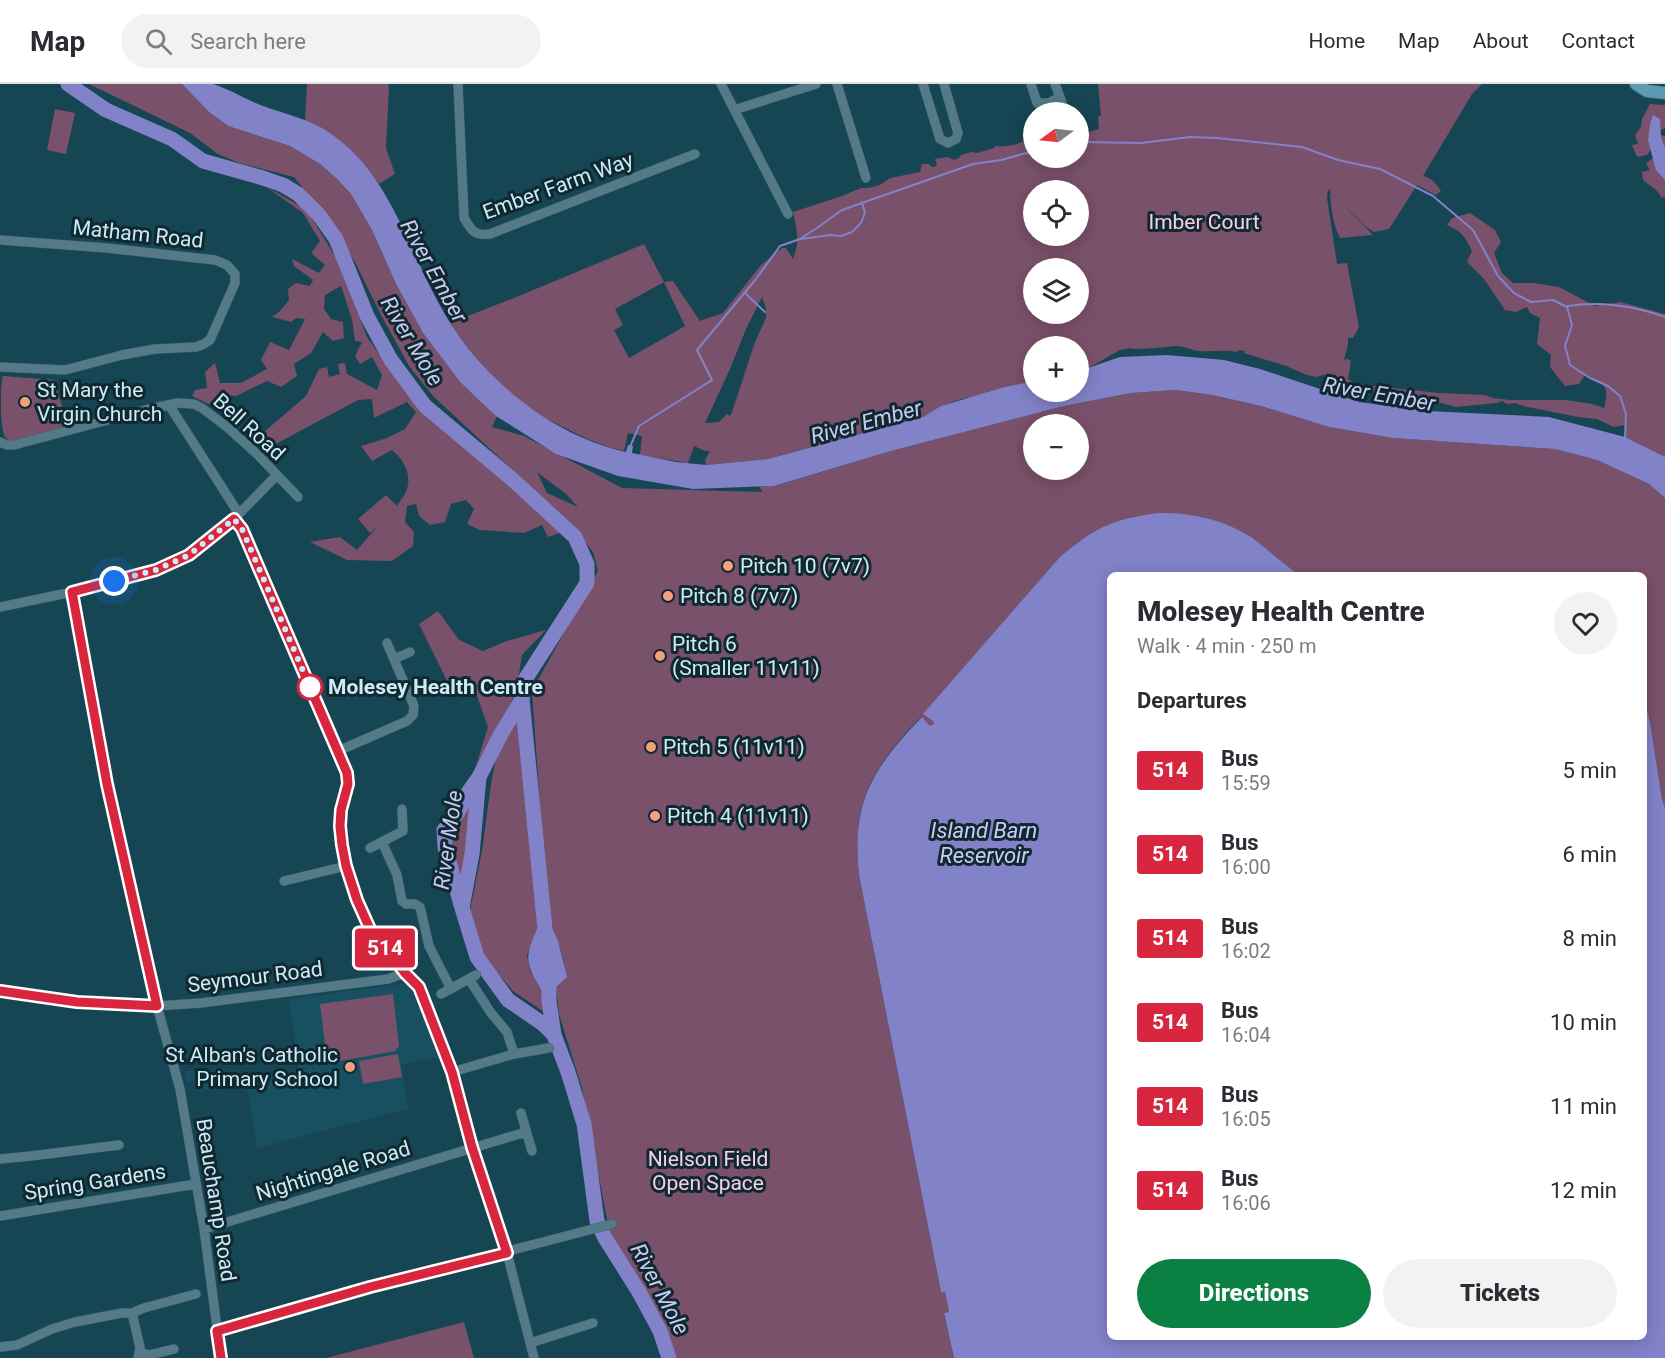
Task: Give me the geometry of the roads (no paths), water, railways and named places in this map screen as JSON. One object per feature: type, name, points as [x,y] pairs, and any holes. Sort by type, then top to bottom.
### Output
[{"type":"main road","points":[[1636,84],[1647,91],[1665,93]]},
{"type":"street","name":"Ember Farm Way","points":[[458,84],[464,218],[472,231],[482,235],[490,234],[695,154]]},
{"type":"street","points":[[721,84],[788,214]]},
{"type":"street","points":[[734,110],[816,84]]},
{"type":"street","points":[[837,84],[866,178]]},
{"type":"street","points":[[923,84],[940,139],[948,143],[956,139],[958,133],[944,84]]},
{"type":"street","points":[[1031,84],[1037,102]]},
{"type":"street","points":[[1055,84],[1062,102]]},
{"type":"street","points":[[1051,102],[1060,97]]},
{"type":"street","name":"Matham Road","points":[[0,240],[107,248],[215,260],[227,265],[235,274],[235,283],[210,340],[196,347],[155,349],[65,370],[0,367]]},
{"type":"street","name":"Bell Road","points":[[0,442],[14,445],[169,405],[189,403],[202,408],[227,427],[258,455],[298,497]]},
{"type":"street","points":[[169,405],[237,516],[347,773],[348,784],[341,810],[340,826],[346,866],[357,900],[370,929],[419,987],[452,1072],[472,1147],[507,1253],[534,1358]]},
{"type":"street","points":[[0,607],[72,592],[156,570],[189,555],[237,516],[276,476]]},
{"type":"street","name":"Beauchamp Road","points":[[72,592],[107,784],[157,1006],[180,1089],[204,1229],[221,1358]]},
{"type":"street","points":[[338,751],[407,721],[413,715],[414,706],[387,643]]},
{"type":"street","points":[[394,659],[410,652]]},
{"type":"street","points":[[370,848],[403,831],[402,809]]},
{"type":"street","points":[[382,842],[397,875],[402,901],[420,907],[429,946],[451,989]]},
{"type":"street","points":[[284,881],[346,866]]},
{"type":"street","name":"Seymour Road","points":[[0,991],[77,1002],[157,1006],[201,1003],[388,979],[405,973]]},
{"type":"street","points":[[441,994],[472,977],[491,1013],[507,1032],[514,1054]]},
{"type":"street","points":[[452,1072],[514,1054],[549,1048]]},
{"type":"street","points":[[521,1113],[532,1151]]},
{"type":"street","name":"Nightingale Road","points":[[204,1229],[526,1132]]},
{"type":"street","points":[[0,1159],[119,1144]]},
{"type":"street","name":"Spring Gardens","points":[[0,1216],[196,1184]]},
{"type":"street","points":[[217,1331],[370,1287],[507,1253],[610,1224]]},
{"type":"street","points":[[0,1347],[17,1345],[52,1329],[75,1322],[132,1313],[196,1294]]},
{"type":"street","points":[[132,1313],[140,1347],[139,1355],[174,1349]]},
{"type":"street","points":[[530,1342],[593,1323]]},
{"type":"water","points":[[182,84],[219,86],[263,106],[313,123],[348,147],[380,186],[437,300],[471,352],[515,396],[541,415],[568,431],[596,443],[626,452],[628,445],[633,446],[632,453],[676,462],[706,465],[768,459],[923,417],[941,406],[1023,383],[1023,402],[1085,402],[1033,414],[1023,414],[1023,417],[891,451],[774,486],[693,489],[618,476],[556,454],[496,416],[460,382],[423,333],[396,284],[372,230],[351,194],[336,178],[320,164],[290,146],[228,126],[209,112]]},
{"type":"water","points":[[1653,115],[1660,119],[1661,137],[1665,148],[1665,180],[1656,170],[1648,140]]},
{"type":"water","points":[[1167,355],[1224,360],[1260,369],[1359,402],[1427,411],[1549,417],[1625,437],[1665,457],[1665,498],[1649,484],[1597,460],[1555,449],[1393,438],[1329,427],[1261,406],[1212,395],[1176,390],[1131,393],[1089,401],[1089,368],[1120,357]]},
{"type":"water","name":"Island Barn Reservoir","points":[[1182,514],[1218,521],[1251,537],[1295,572],[1107,572],[1107,1340],[1647,1340],[1647,710],[1665,808],[1665,1358],[954,1358],[944,1313],[949,1312],[945,1292],[941,1292],[859,875],[857,849],[862,806],[869,787],[890,753],[922,717],[930,726],[934,724],[923,714],[1058,559],[1092,533],[1115,522],[1142,515]]},
{"type":"water","points":[[548,919],[558,941],[567,977],[549,994],[544,994],[532,973],[528,958],[541,920]]},
{"type":"waterway","name":"River Mole","points":[[68,84],[106,110],[172,139],[203,161],[263,178],[283,185],[298,194],[319,215],[336,239],[367,316],[391,360],[425,406],[512,479],[575,537],[587,564],[587,583],[526,678],[522,699],[546,939]]},
{"type":"waterway","points":[[1089,142],[1141,143],[1190,137],[1302,147],[1338,160],[1380,169],[1433,196],[1473,230],[1498,276],[1514,293],[1531,302],[1553,300],[1567,307],[1572,325],[1565,346],[1570,365],[1608,386],[1620,396],[1626,414],[1625,437]]},
{"type":"waterway","points":[[630,447],[639,426],[712,380],[697,350],[756,279],[780,246],[800,239],[842,210],[973,164],[1023,154]]},
{"type":"waterway","points":[[801,239],[830,235],[841,236],[852,232],[861,223],[865,213],[862,202]]},
{"type":"waterway","points":[[745,293],[765,312]]},
{"type":"waterway","points":[[1568,306],[1592,304],[1617,306],[1665,317]]},
{"type":"waterway","name":"River Mole","points":[[522,699],[479,777],[472,854],[462,908],[477,957],[508,1000],[543,1024],[554,1035]]},
{"type":"waterway","points":[[461,905],[445,847],[444,830],[479,777]]},
{"type":"waterway","name":"River Mole","points":[[549,975],[549,1001],[554,1035],[584,1124],[597,1221],[660,1331],[669,1358]]},
{"type":"place","name":"St Mary the Virgin Church","points":[[25,402]]},
{"type":"place","name":"Pitch 10 (7v7)","points":[[728,566]]},
{"type":"place","name":"Pitch 8 (7v7)","points":[[668,596]]},
{"type":"place","name":"Pitch 6 (Smaller 11v11)","points":[[660,656]]},
{"type":"place","name":"Molesey Health Centre","points":[[310,687]]},
{"type":"place","name":"Pitch 5 (11v11)","points":[[651,747]]},
{"type":"place","name":"Pitch 4 (11v11)","points":[[655,816]]},
{"type":"place","name":"St Alban's Catholic Primary School","points":[[350,1067]]},
{"type":"park label","name":"Imber Court","points":[[1204,222]]},
{"type":"park label","name":"Nielson Field Open Space","points":[[708,1171]]},
{"type":"water label","name":"River Ember","points":[[434,271]]},
{"type":"water label","name":"River Ember","points":[[1379,394]]},
{"type":"water label","name":"River Ember","points":[[866,422]]}]
